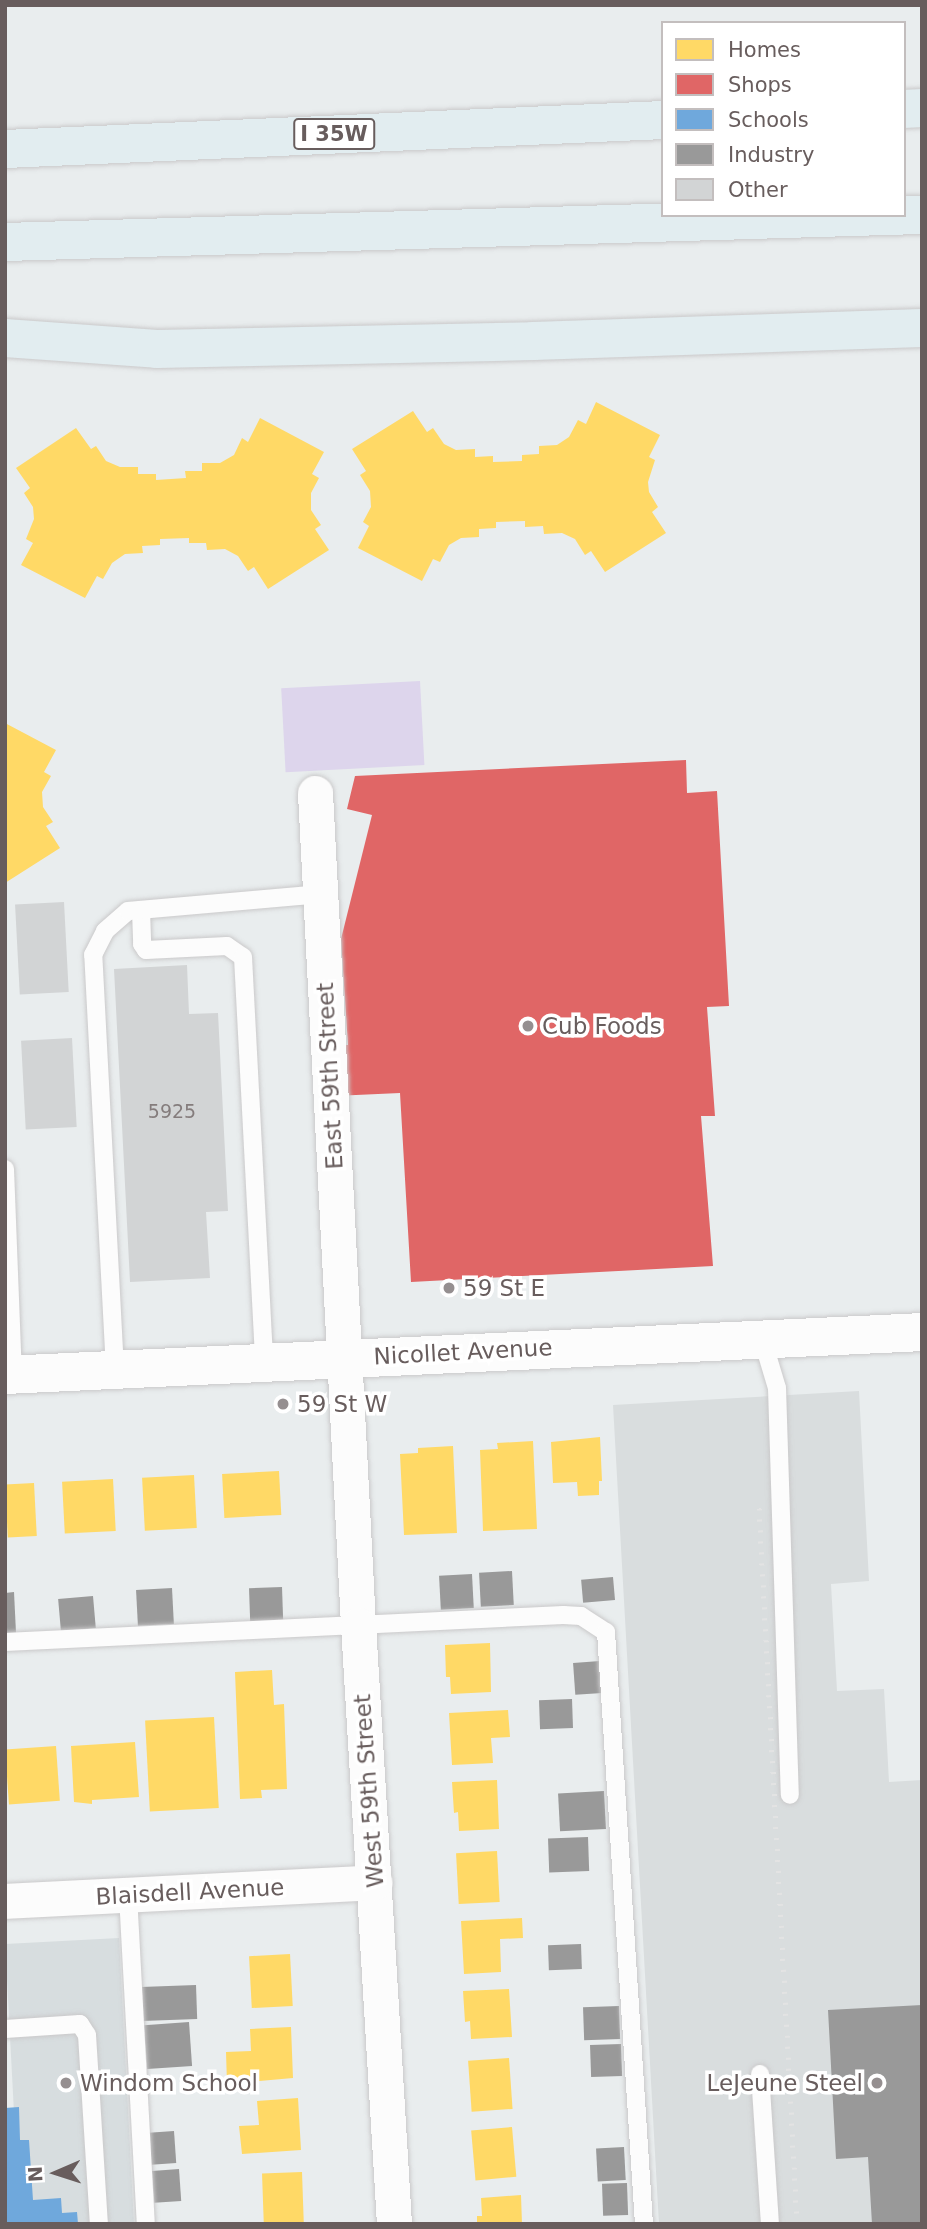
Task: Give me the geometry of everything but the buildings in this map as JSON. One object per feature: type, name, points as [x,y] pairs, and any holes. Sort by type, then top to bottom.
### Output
[{"type":"highway","name":"I 35W","points":[[5,149],[661,120]]},
{"type":"highway","points":[[5,242],[854,217]]},
{"type":"highway","points":[[5,338],[157,349],[533,341],[922,328]]},
{"type":"main road","name":"Nicollet Avenue","points":[[9,1375],[922,1332]]},
{"type":"street","name":"East 59th Street","points":[[315,793],[344,1358]]},
{"type":"street","name":"West 59th Street","points":[[344,1358],[394,2224]]},
{"type":"street","name":"Blaisdell Avenue","points":[[5,1901],[375,1882]]},
{"type":"lane","points":[[115,1370],[93,955],[105,931],[128,911],[321,894]]},
{"type":"lane","points":[[141,910],[142,944],[146,950],[227,946],[243,957],[264,1364]]},
{"type":"lane","points":[[5,1169],[9,1375]]},
{"type":"lane","points":[[762,1338],[777,1388],[790,1795]]},
{"type":"lane","points":[[5,1642],[563,1615],[581,1616],[606,1632],[643,2224]]},
{"type":"lane","points":[[128,1895],[146,2224]]},
{"type":"lane","points":[[5,2029],[80,2024],[87,2035],[99,2224]]},
{"type":"lane","points":[[760,2074],[770,2224]]},
{"type":"shaded area","points":[[420,681],[424,765],[286,772],[281,688]]},
{"type":"shaded area","points":[[859,1391],[869,1581],[831,1584],[837,1691],[884,1689],[889,1782],[922,1780],[922,2224],[659,2224],[613,1405]]},
{"type":"shaded area","name":"Windom School","points":[[119,1938],[134,2224],[20,2224],[5,1944]]},
{"type":"railway","points":[[759,1508],[797,2224]]},
{"type":"place","name":"Cub Foods","points":[[528,1026]]},
{"type":"place","name":"59 St E","points":[[449,1288]]},
{"type":"place","name":"59 St W","points":[[283,1404]]},
{"type":"place","name":"Windom School","points":[[66,2083]]},
{"type":"place","name":"LeJeune Steel","points":[[877,2083]]}]
